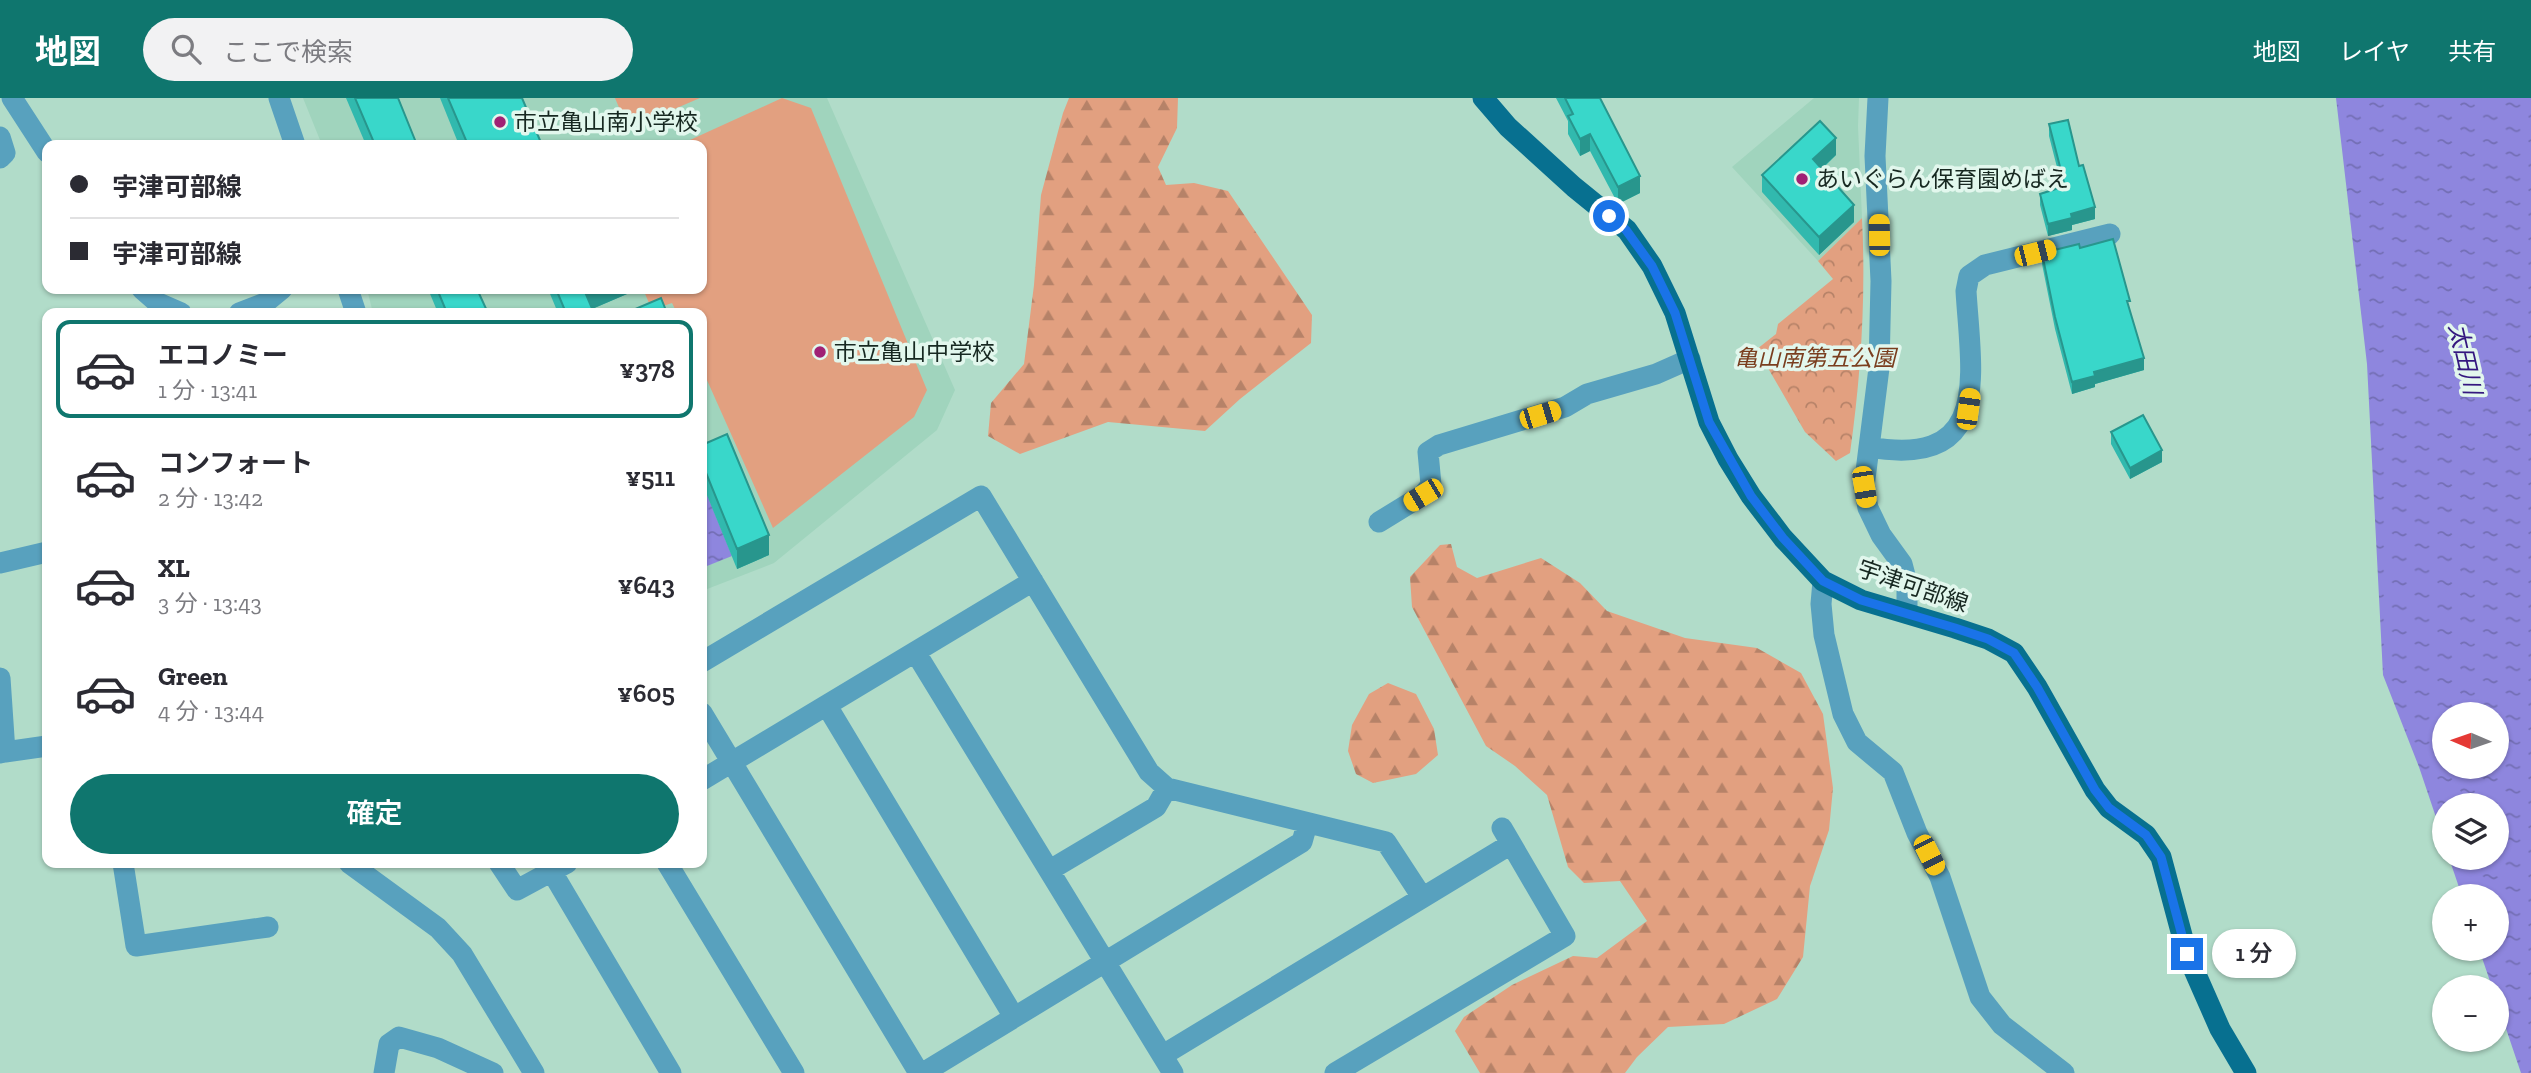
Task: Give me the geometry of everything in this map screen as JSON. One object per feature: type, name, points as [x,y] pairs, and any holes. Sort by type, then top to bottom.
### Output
[{"type":"main road","name":"宇津可部線","points":[[1483,98],[1508,127],[1536,153],[1626,230],[1652,266],[1675,313],[1709,422],[1728,459],[1751,496],[1783,538],[1823,581],[1861,600],[1988,639],[2014,653],[2037,687],[2095,790],[2109,808],[2146,835],[2161,857],[2187,954],[2220,1029],[2246,1073]]},
{"type":"street","points":[[12,98],[42,144]]},
{"type":"street","points":[[279,98],[293,140]]},
{"type":"street","points":[[1878,98],[1875,156],[1881,281],[1879,368],[1864,487],[1868,508],[1881,535],[1902,564],[1907,583],[1908,613]]},
{"type":"street","points":[[0,137],[5,153],[0,158]]},
{"type":"street","points":[[1869,447],[1891,451],[1914,450],[1941,443],[1957,430],[1968,409],[1972,384],[1966,290],[1969,275],[1985,265],[2110,234]]},
{"type":"street","points":[[148,294],[170,308]]},
{"type":"street","points":[[254,308],[276,294]]},
{"type":"street","points":[[1379,522],[1423,495],[1431,485],[1428,452],[1439,445],[1565,407],[1587,394],[1656,374],[1690,359]]},
{"type":"street","points":[[707,659],[981,496],[1149,772],[1167,788],[1386,842],[1422,897]]},
{"type":"street","points":[[0,563],[42,553]]},
{"type":"street","points":[[1823,581],[1821,604],[1824,635],[1843,713],[1857,742],[1894,772],[1917,833],[1940,877],[1980,997],[2002,1026],[2064,1073]]},
{"type":"street","points":[[707,777],[1033,582]]},
{"type":"street","points":[[916,653],[1168,1064],[1422,897],[1506,836],[1565,936],[1335,1073]]},
{"type":"street","points":[[0,678],[3,753],[42,747]]},
{"type":"street","points":[[827,706],[1014,1017]]},
{"type":"street","points":[[707,721],[921,1073],[1302,842],[1307,824]]},
{"type":"street","points":[[1050,870],[1157,807],[1167,788]]},
{"type":"street","points":[[124,868],[136,946],[268,927]]},
{"type":"street","points":[[356,868],[438,928],[462,954],[534,1073]]},
{"type":"street","points":[[502,868],[517,890],[558,868]]},
{"type":"street","points":[[561,868],[671,1073]]},
{"type":"street","points":[[670,868],[794,1073]]},
{"type":"street","points":[[384,1073],[389,1044],[399,1037],[438,1048],[493,1073]]},
{"type":"shaded area","name":"市立亀山中学校","points":[[303,98],[827,98],[955,390],[937,430],[774,563],[707,589],[707,308],[372,308],[368,294],[707,294],[707,140],[320,140]]},
{"type":"shaded area","name":"あいぐらん保育園めばえ","points":[[1814,98],[1859,98],[1862,218],[1818,261],[1732,167]]},
{"type":"green space","points":[[615,98],[700,98],[628,129]]},
{"type":"green space","name":"市立亀山中学校","points":[[782,98],[811,108],[927,390],[914,417],[773,528],[707,380],[707,308],[674,308],[672,303],[651,308],[645,294],[707,294],[707,140],[690,140]]},
{"type":"green space","points":[[1069,98],[1178,98],[1177,128],[1158,167],[1166,185],[1194,183],[1228,191],[1312,315],[1311,343],[1240,399],[1205,431],[1108,422],[1020,454],[988,436],[991,403],[1024,364],[1041,195]]},
{"type":"green space","name":"亀山南第五公園","points":[[1862,218],[1863,307],[1857,394],[1850,453],[1836,461],[1805,432],[1757,349],[1776,334],[1778,324],[1833,279],[1818,261]]},
{"type":"green space","points":[[1451,544],[1457,567],[1477,578],[1541,558],[1580,583],[1607,611],[1685,638],[1757,648],[1801,673],[1823,714],[1833,788],[1829,830],[1810,886],[1803,957],[1777,999],[1724,1024],[1668,1027],[1637,1057],[1625,1073],[1480,1073],[1455,1031],[1464,1017],[1512,985],[1573,956],[1597,958],[1647,921],[1620,881],[1584,883],[1568,867],[1547,795],[1515,766],[1486,746],[1412,607],[1410,577],[1440,545]]},
{"type":"green space","points":[[1388,683],[1416,694],[1434,729],[1438,755],[1416,774],[1373,783],[1356,774],[1348,751],[1352,725],[1369,694]]},
{"type":"water","name":"太田川","points":[[2336,98],[2531,98],[2531,1073],[2521,1073],[2509,1038],[2509,975],[2488,975],[2483,961],[2509,961],[2509,884],[2458,884],[2453,870],[2509,870],[2509,793],[2432,793],[2432,806],[2383,675],[2367,364]]},
{"type":"water","points":[[707,494],[732,556],[707,566]]},
{"type":"building","points":[[355,98],[398,98],[415,140],[373,140]]},
{"type":"building","points":[[448,98],[522,98],[540,140],[466,140]]},
{"type":"building","points":[[1565,98],[1600,98],[1640,176],[1618,187],[1590,134],[1580,139],[1568,116],[1573,114]]},
{"type":"building","points":[[2068,120],[2079,166],[2083,165],[2095,207],[2071,214],[2072,218],[2048,224],[2040,194],[2065,186],[2049,124]]},
{"type":"building","points":[[1820,121],[1836,138],[1813,159],[1854,205],[1819,237],[1762,175]]},
{"type":"building","points":[[2113,239],[2144,358],[2094,372],[2095,376],[2072,382],[2042,253],[2079,244],[2080,248]]},
{"type":"building","points":[[439,294],[479,294],[486,308],[445,308]]},
{"type":"building","points":[[558,294],[586,294],[592,308],[564,308]]},
{"type":"building","points":[[661,298],[665,308],[638,308]]},
{"type":"building","points":[[2143,415],[2162,450],[2130,468],[2111,432]]},
{"type":"building","points":[[727,434],[769,535],[737,549],[707,475],[707,443]]},
{"type":"place","name":"市立亀山南小学校","points":[[500,122]]},
{"type":"place","name":"あいぐらん保育園めばえ","points":[[1802,179]]},
{"type":"place","name":"市立亀山中学校","points":[[820,352]]},
{"type":"route","points":[[1609,216],[1626,230],[1652,266],[1675,313],[1709,422],[1751,496],[1783,538],[1823,581],[1861,600],[1988,639],[2014,653],[2037,687],[2095,790],[2109,808],[2146,835],[2161,857],[2187,954]]}]
